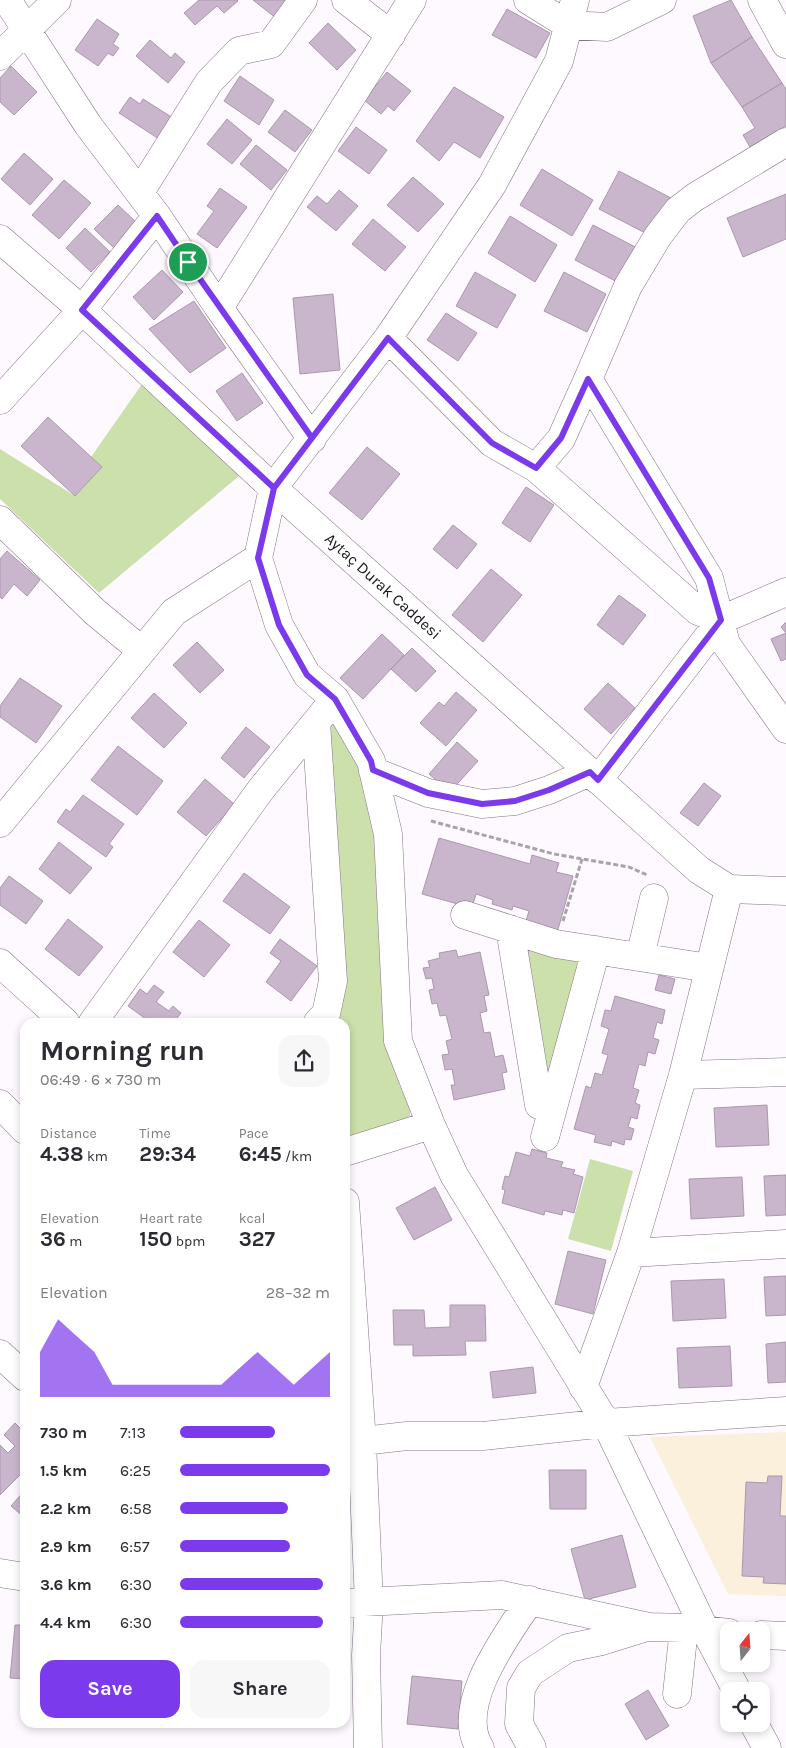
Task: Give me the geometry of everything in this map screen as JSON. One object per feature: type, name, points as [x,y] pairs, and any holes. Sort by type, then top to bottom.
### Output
[{"type":"street","points":[[7,0],[88,125],[140,192],[219,308],[312,438]]},
{"type":"street","points":[[0,56],[57,0]]},
{"type":"street","points":[[140,192],[209,82],[239,51],[271,44],[302,0]]},
{"type":"street","points":[[346,0],[391,35]]},
{"type":"street","points":[[219,308],[412,0]]},
{"type":"street","points":[[528,0],[572,13],[607,27],[662,0]]},
{"type":"street","points":[[762,0],[786,44]]},
{"type":"street","points":[[572,13],[559,61],[492,185],[388,338],[274,488],[258,558],[279,625],[307,675],[335,699],[371,761],[388,834],[398,1041],[431,1125],[454,1175],[606,1423],[732,1682]]},
{"type":"street","points":[[536,468],[561,438],[628,286],[658,236],[678,210],[786,142]]},
{"type":"street","points":[[0,400],[82,310],[157,216]]},
{"type":"street","name":"Aytaç Durak Caddesi","points":[[0,239],[82,310],[274,488],[699,870],[729,889]]},
{"type":"street","points":[[388,338],[492,443],[536,468],[698,611],[721,620]]},
{"type":"street","points":[[588,379],[709,578],[726,644],[786,729]]},
{"type":"street","points":[[0,520],[95,612],[142,651]]},
{"type":"street","points":[[0,823],[174,612],[258,558]]},
{"type":"street","points":[[373,770],[428,793],[482,804],[515,801],[594,776],[721,620],[786,592]]},
{"type":"street","points":[[96,1018],[262,788],[335,699]]},
{"type":"street","points":[[316,722],[333,980],[326,1014],[322,1018]]},
{"type":"street","points":[[583,1387],[631,1253],[683,1075],[729,889],[786,891]]},
{"type":"street","points":[[640,957],[654,898]]},
{"type":"street","points":[[465,915],[556,944],[709,968]]},
{"type":"street","points":[[510,929],[539,1105],[552,1110]]},
{"type":"street","points":[[545,1137],[596,950]]},
{"type":"street","points":[[0,964],[61,1018]]},
{"type":"street","points":[[683,1075],[786,1072]]},
{"type":"street","points":[[0,1104],[20,1125]]},
{"type":"street","points":[[350,1150],[431,1125]]},
{"type":"street","points":[[631,1253],[786,1244]]},
{"type":"street","points":[[350,1335],[357,1603],[366,1655],[368,1748]]},
{"type":"street","points":[[0,1354],[20,1372]]},
{"type":"street","points":[[354,1442],[407,1436],[483,1436],[606,1423],[786,1411]]},
{"type":"street","points":[[357,1603],[502,1595],[649,1627],[706,1631]]},
{"type":"street","points":[[480,1748],[474,1740],[475,1697],[497,1650],[530,1600]]},
{"type":"street","points":[[532,1748],[518,1724],[521,1688],[530,1673],[568,1648],[602,1642],[649,1627]]},
{"type":"street","points":[[677,1694],[706,1631]]},
{"type":"street","points":[[770,1635],[786,1636]]},
{"type":"street","points":[[758,1732],[767,1748]]},
{"type":"path","points":[[431,822],[554,854],[629,867],[650,877],[654,898]]},
{"type":"path","points":[[556,944],[582,859]]},
{"type":"shaded area","points":[[786,1432],[786,1596],[728,1594],[650,1437]]},
{"type":"green space","points":[[142,384],[239,476],[99,593],[0,499],[0,449],[75,496],[102,467],[91,457]]},
{"type":"green space","points":[[328,725],[337,725],[347,736],[381,829],[393,1043],[399,1084],[410,1108],[410,1119],[350,1137],[350,1018],[332,1018]]},
{"type":"green space","points":[[519,943],[586,958],[550,1097]]},
{"type":"green space","points":[[590,1159],[633,1171],[611,1251],[568,1239]]},
{"type":"building","points":[[199,0],[238,1],[224,13],[217,6],[195,25],[184,13]]},
{"type":"building","points":[[253,0],[291,0],[276,18]]},
{"type":"building","points":[[731,0],[752,37],[711,63],[693,16]]},
{"type":"building","points":[[507,9],[550,33],[536,58],[492,35]]},
{"type":"building","points":[[97,19],[119,34],[113,44],[119,48],[113,56],[108,53],[98,66],[75,50]]},
{"type":"building","points":[[328,23],[356,50],[337,70],[309,43]]},
{"type":"building","points":[[752,37],[782,83],[742,107],[711,63]]},
{"type":"building","points":[[150,40],[171,58],[175,53],[185,62],[168,83],[136,56]]},
{"type":"building","points":[[11,66],[37,92],[14,115],[0,102],[0,78]]},
{"type":"building","points":[[387,72],[411,91],[394,111],[388,106],[381,114],[364,100]]},
{"type":"building","points":[[240,76],[274,100],[259,125],[224,101]]},
{"type":"building","points":[[782,83],[786,89],[786,126],[750,147],[743,135],[755,128],[742,107]]},
{"type":"building","points":[[454,87],[504,117],[480,158],[454,142],[439,161],[416,141]]},
{"type":"building","points":[[130,97],[140,104],[143,99],[173,118],[159,139],[119,113]]},
{"type":"building","points":[[285,110],[312,130],[295,152],[268,132]]},
{"type":"building","points":[[227,119],[252,140],[232,164],[207,144]]},
{"type":"building","points":[[356,127],[387,150],[369,174],[338,151]]},
{"type":"building","points":[[256,145],[287,170],[271,190],[240,164]]},
{"type":"building","points":[[24,153],[53,179],[30,205],[1,179]]},
{"type":"building","points":[[542,169],[593,200],[572,236],[520,205]]},
{"type":"building","points":[[619,171],[671,198],[651,236],[599,209]]},
{"type":"building","points":[[413,177],[444,204],[418,232],[387,205]]},
{"type":"building","points":[[64,180],[91,203],[59,239],[32,215]]},
{"type":"building","points":[[220,188],[247,207],[217,248],[197,234],[214,211],[207,206]]},
{"type":"building","points":[[339,190],[358,206],[336,231],[307,207],[317,196],[327,204]]},
{"type":"building","points":[[786,194],[786,239],[743,257],[727,218]]},
{"type":"building","points":[[118,205],[140,226],[116,250],[94,229]]},
{"type":"building","points":[[510,216],[557,245],[535,282],[488,253]]},
{"type":"building","points":[[373,219],[406,247],[385,271],[352,244]]},
{"type":"building","points":[[593,225],[643,251],[625,286],[575,260]]},
{"type":"building","points":[[85,228],[110,252],[91,272],[66,248]]},
{"type":"building","points":[[162,270],[183,292],[154,320],[133,297]]},
{"type":"building","points":[[475,272],[516,295],[497,328],[456,306]]},
{"type":"building","points":[[564,272],[606,294],[587,332],[544,311]]},
{"type":"building","points":[[333,294],[340,370],[300,374],[293,298]]},
{"type":"building","points":[[194,301],[226,348],[190,373],[149,329]]},
{"type":"building","points":[[446,313],[477,333],[458,361],[427,340]]},
{"type":"building","points":[[242,373],[263,403],[237,421],[216,391]]},
{"type":"building","points":[[48,417],[102,467],[75,496],[21,446]]},
{"type":"building","points":[[367,447],[400,474],[362,520],[329,493]]},
{"type":"building","points":[[526,487],[554,505],[530,542],[502,523]]},
{"type":"building","points":[[453,525],[477,544],[457,569],[433,549]]},
{"type":"building","points":[[7,551],[40,580],[27,596],[14,584],[2,599],[0,597],[0,559]]},
{"type":"building","points":[[491,569],[522,595],[483,642],[452,615]]},
{"type":"building","points":[[619,595],[646,615],[623,645],[597,625]]},
{"type":"building","points":[[786,622],[786,633],[781,627]]},
{"type":"building","points":[[786,633],[786,659],[781,661],[771,639]]},
{"type":"building","points":[[382,634],[404,655],[363,699],[340,678]]},
{"type":"building","points":[[197,642],[224,670],[200,693],[173,665]]},
{"type":"building","points":[[412,648],[436,671],[416,692],[391,669]]},
{"type":"building","points":[[20,678],[62,706],[36,743],[0,717],[0,706]]},
{"type":"building","points":[[608,683],[635,708],[611,734],[584,709]]},
{"type":"building","points":[[456,692],[477,710],[446,746],[420,723],[439,702],[444,706]]},
{"type":"building","points":[[154,693],[187,723],[164,748],[131,718]]},
{"type":"building","points":[[246,727],[270,747],[244,778],[221,758]]},
{"type":"building","points":[[457,742],[478,761],[450,792],[429,774]]},
{"type":"building","points":[[118,746],[163,781],[137,815],[91,780]]},
{"type":"building","points":[[205,779],[234,804],[206,836],[177,812]]},
{"type":"building","points":[[704,783],[721,796],[698,826],[680,813]]},
{"type":"building","points":[[83,795],[124,824],[109,844],[113,847],[106,857],[57,822],[66,809],[70,812]]},
{"type":"building","points":[[439,838],[530,864],[532,855],[559,863],[556,872],[573,876],[557,933],[525,924],[529,911],[513,906],[512,910],[492,904],[493,900],[476,894],[472,908],[422,894]]},
{"type":"building","points":[[59,842],[92,868],[70,894],[39,869]]},
{"type":"building","points":[[244,873],[290,907],[270,934],[223,901]]},
{"type":"building","points":[[9,876],[43,901],[26,924],[0,905],[0,888]]},
{"type":"building","points":[[68,919],[103,947],[79,976],[45,949]]},
{"type":"building","points":[[199,920],[230,945],[204,977],[173,952]]},
{"type":"building","points":[[280,939],[317,966],[291,1001],[266,982],[281,961],[270,953]]},
{"type":"building","points":[[456,950],[458,957],[480,952],[489,995],[484,996],[487,1011],[480,1013],[484,1033],[490,1032],[495,1057],[503,1055],[507,1072],[502,1073],[505,1089],[454,1100],[451,1085],[455,1085],[452,1069],[445,1070],[442,1055],[449,1054],[446,1041],[452,1039],[446,1015],[440,1016],[437,1003],[432,1004],[429,990],[434,989],[432,978],[426,979],[423,968],[430,967],[428,961],[440,958],[439,953]]},
{"type":"building","points":[[659,975],[675,979],[671,994],[655,990]]},
{"type":"building","points":[[154,985],[164,992],[156,1002],[169,1011],[173,1006],[181,1013],[177,1018],[144,1018],[128,1006],[140,989],[147,994]]},
{"type":"building","points":[[615,996],[665,1010],[662,1024],[657,1022],[653,1038],[659,1040],[655,1054],[648,1052],[645,1066],[639,1064],[633,1088],[639,1090],[635,1103],[640,1105],[637,1119],[631,1117],[628,1127],[634,1129],[631,1140],[625,1139],[624,1145],[612,1141],[611,1146],[594,1142],[596,1135],[574,1129],[586,1086],[591,1088],[595,1073],[602,1075],[608,1055],[602,1053],[609,1029],[601,1026],[605,1010],[611,1011]]},
{"type":"building","points":[[767,1105],[769,1145],[716,1147],[714,1108]]},
{"type":"building","points":[[532,1149],[547,1153],[546,1158],[563,1162],[561,1167],[575,1170],[573,1174],[583,1177],[574,1213],[563,1210],[562,1215],[545,1211],[544,1215],[502,1203],[505,1190],[502,1189],[505,1176],[509,1177],[516,1152],[530,1156]]},
{"type":"building","points":[[786,1175],[786,1215],[766,1216],[764,1176]]},
{"type":"building","points":[[742,1177],[744,1216],[691,1219],[689,1179]]},
{"type":"building","points":[[435,1187],[452,1220],[414,1240],[396,1208]]},
{"type":"building","points":[[568,1251],[606,1260],[593,1314],[555,1304]]},
{"type":"building","points":[[786,1276],[786,1315],[766,1316],[764,1277]]},
{"type":"building","points":[[724,1279],[726,1318],[673,1321],[671,1281]]},
{"type":"building","points":[[450,1305],[485,1305],[486,1341],[465,1341],[466,1355],[413,1356],[413,1345],[394,1345],[393,1310],[424,1310],[425,1328],[450,1327]]},
{"type":"building","points":[[786,1342],[786,1382],[768,1383],[766,1344]]},
{"type":"building","points":[[730,1346],[732,1386],[679,1388],[677,1348]]},
{"type":"building","points":[[533,1367],[536,1393],[493,1398],[490,1372]]},
{"type":"building","points":[[15,1423],[20,1428],[20,1475],[0,1495],[0,1445],[8,1453],[15,1446],[4,1435]]},
{"type":"building","points":[[549,1470],[586,1470],[586,1509],[550,1509]]},
{"type":"building","points":[[768,1476],[782,1476],[780,1516],[786,1516],[786,1584],[763,1583],[764,1577],[742,1576],[746,1482],[767,1483]]},
{"type":"building","points":[[20,1496],[20,1514],[11,1506]]},
{"type":"building","points":[[622,1535],[636,1587],[585,1600],[571,1549]]},
{"type":"building","points":[[15,1625],[20,1625],[20,1679],[10,1678]]},
{"type":"building","points":[[412,1676],[462,1681],[458,1729],[407,1724]]},
{"type":"building","points":[[648,1690],[669,1726],[646,1740],[625,1704]]},
{"type":"route","points":[[188,262],[157,216],[82,310],[274,488],[312,438],[388,338],[492,443],[536,468],[561,438],[588,379],[709,578],[721,620],[598,780],[590,772],[549,790],[515,801],[482,804],[428,793],[373,770],[371,761],[335,699],[307,675],[279,625],[258,558],[274,488],[312,438],[188,262]]}]
